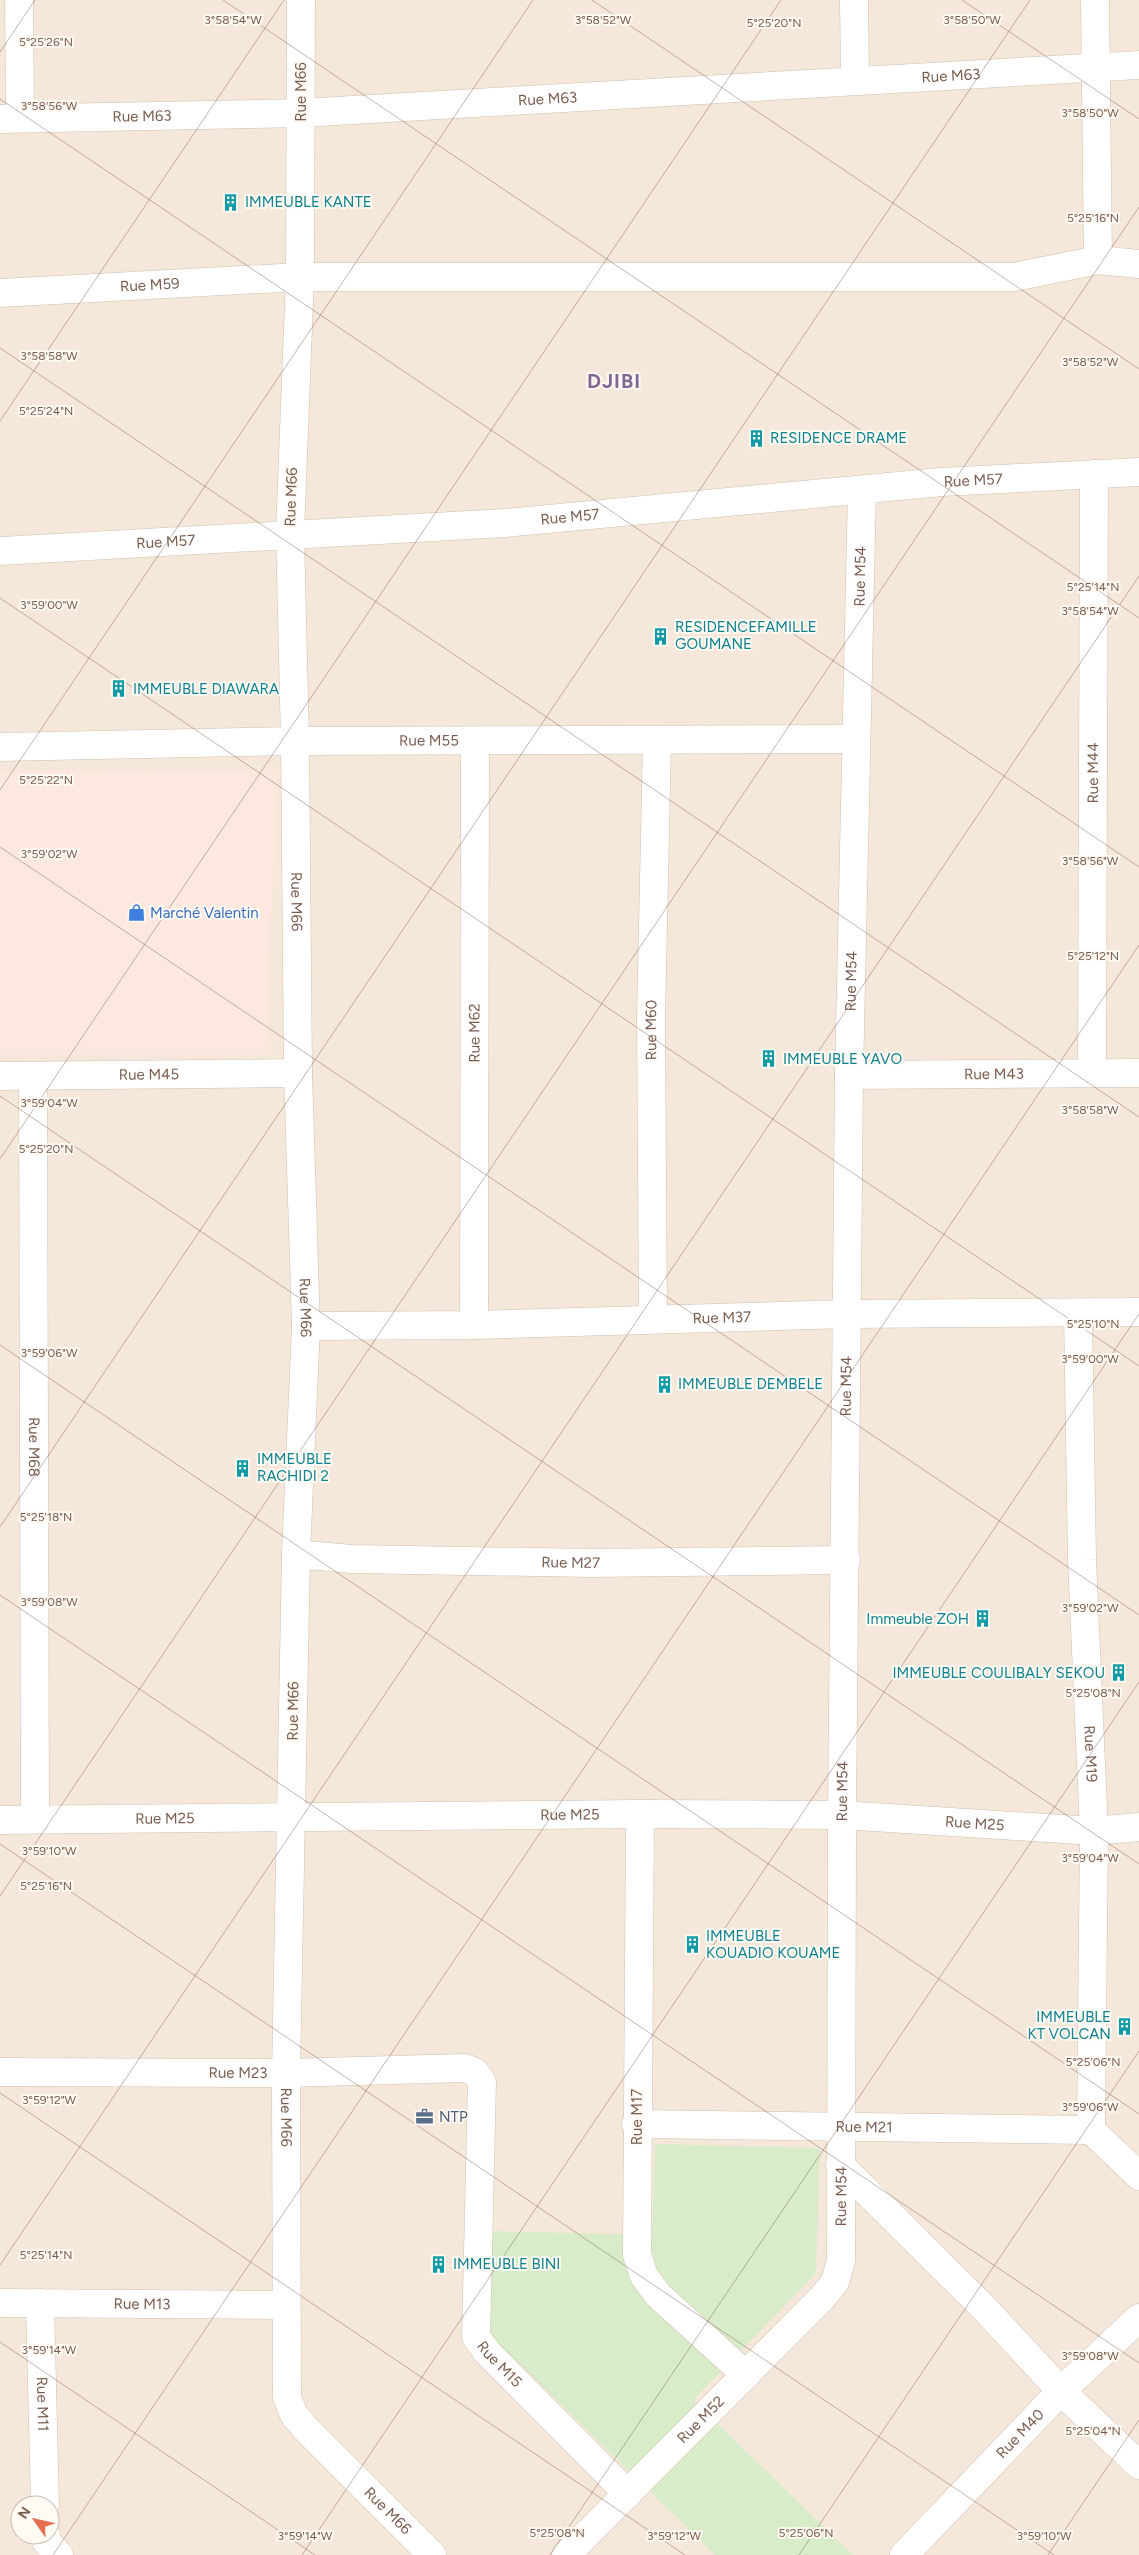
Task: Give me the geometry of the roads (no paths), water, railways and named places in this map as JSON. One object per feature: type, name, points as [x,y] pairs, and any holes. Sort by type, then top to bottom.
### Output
[{"type":"street","points":[[10,118],[19,0]]},
{"type":"street","name":"Rue M66","points":[[301,0],[300,277],[290,533],[295,741],[298,1073],[306,1326],[296,1554],[286,2073],[287,2397],[294,2415],[432,2555]]},
{"type":"street","points":[[854,0],[855,79]]},
{"type":"street","points":[[1095,0],[1094,67],[1098,260]]},
{"type":"street","name":"Rue M63","points":[[10,118],[301,112],[855,79],[1139,65]]},
{"type":"street","name":"Rue M59","points":[[0,293],[300,277],[1014,277],[1098,260],[1139,264]]},
{"type":"street","name":"Rue M57","points":[[0,550],[290,533],[525,522],[942,482],[1139,472]]},
{"type":"street","name":"Rue M44","points":[[1092,1073],[1094,474]]},
{"type":"street","name":"Rue M54","points":[[835,2282],[841,2260],[842,1815],[846,1560],[849,1075],[862,490]]},
{"type":"street","name":"Rue M55","points":[[0,747],[295,741],[856,739]]},
{"type":"street","name":"Rue M62","points":[[474,1325],[475,740]]},
{"type":"street","name":"Rue M60","points":[[653,1319],[651,1018],[657,741]]},
{"type":"street","name":"Rue M45","points":[[0,1076],[298,1073]]},
{"type":"street","name":"Rue M43","points":[[849,1075],[1139,1073]]},
{"type":"street","name":"Rue M68","points":[[33,1076],[35,1819]]},
{"type":"street","name":"Rue M37","points":[[306,1326],[474,1325],[847,1314],[1139,1312]]},
{"type":"street","name":"Rue M19","points":[[1078,1313],[1082,1560],[1094,1831],[1091,2130]]},
{"type":"street","name":"Rue M27","points":[[296,1554],[351,1559],[591,1563],[846,1560]]},
{"type":"street","name":"Rue M25","points":[[0,1820],[640,1814],[842,1815],[1094,1831],[1139,1827]]},
{"type":"street","name":"Rue M17","points":[[640,1814],[636,2124],[637,2255],[644,2276],[658,2295],[746,2375]]},
{"type":"street","name":"Rue M23","points":[[0,2072],[286,2073],[465,2068],[475,2072]]},
{"type":"street","name":"Rue M15","points":[[475,2072],[482,2082],[476,2337],[488,2352],[628,2494]]},
{"type":"street","name":"Rue M21","points":[[636,2124],[1091,2130]]},
{"type":"street","points":[[1091,2130],[1139,2176]]},
{"type":"street","points":[[840,2165],[986,2310],[1061,2391],[1139,2465]]},
{"type":"street","name":"Rue M52","points":[[566,2555],[822,2298],[835,2282]]},
{"type":"street","name":"Rue M11","points":[[40,2303],[45,2495]]},
{"type":"street","name":"Rue M13","points":[[0,2304],[286,2305]]},
{"type":"street","name":"Rue M40","points":[[904,2555],[1061,2391],[1139,2318]]},
{"type":"street","points":[[49,2545],[59,2555]]},
{"type":"place","name":"IMMEUBLE KANTE","points":[[231,202]]},
{"type":"place","name":"RESIDENCE DRAME","points":[[756,438]]},
{"type":"place","name":"RESIDENCEFAMILLE GOUMANE","points":[[661,636]]},
{"type":"place","name":"IMMEUBLE DIAWARA","points":[[119,689]]},
{"type":"place","name":"Marché Valentin","points":[[136,913]]},
{"type":"place","name":"IMMEUBLE YAVO","points":[[769,1059]]},
{"type":"place","name":"IMMEUBLE DEMBELE","points":[[664,1384]]},
{"type":"place","name":"IMMEUBLE RACHIDI 2","points":[[243,1468]]},
{"type":"place","name":"Immeuble ZOH","points":[[983,1619]]},
{"type":"place","name":"IMMEUBLE COULIBALY SEKOU","points":[[1119,1673]]},
{"type":"place","name":"IMMEUBLE KOUADIO KOUAME","points":[[692,1945]]},
{"type":"place","name":"IMMEUBLE KT VOLCAN","points":[[1125,2026]]},
{"type":"place","name":"NTP","points":[[425,2117]]},
{"type":"place","name":"IMMEUBLE BINI","points":[[439,2264]]},
{"type":"district","name":"DJIBI","points":[[614,381]]}]
